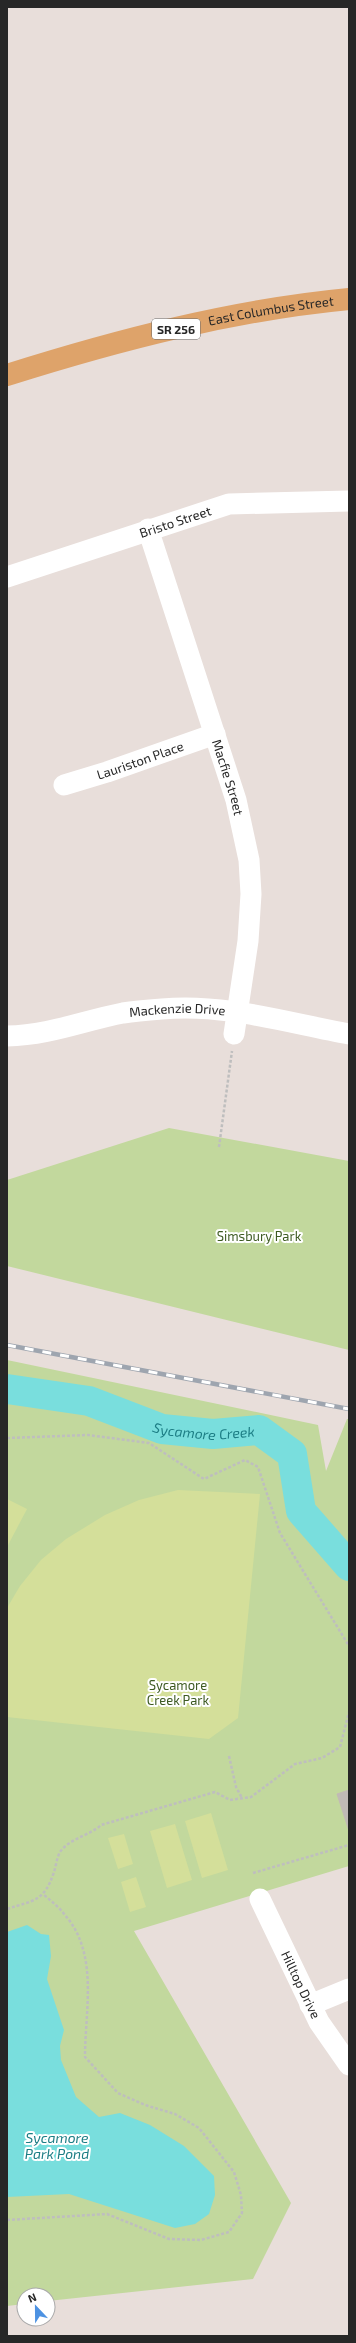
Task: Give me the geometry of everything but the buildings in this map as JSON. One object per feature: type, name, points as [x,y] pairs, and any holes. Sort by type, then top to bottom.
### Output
[{"type":"main road","name":"East Columbus Street","points":[[7,375],[96,349],[193,325],[266,310],[349,298]]},
{"type":"street","name":"Bristo Street","points":[[7,577],[148,529],[229,504],[349,501]]},
{"type":"street","name":"Macfie Street","points":[[148,529],[215,734],[242,823],[251,894],[248,940],[234,1034]]},
{"type":"street","name":"Lauriston Place","points":[[64,785],[107,772],[215,734]]},
{"type":"street","name":"Mackenzie Drive","points":[[7,1036],[36,1035],[64,1030],[123,1013],[195,1008],[238,1013],[349,1034]]},
{"type":"street","name":"Hilltop Drive","points":[[260,1899],[310,2005],[337,2051],[349,2065]]},
{"type":"street","points":[[310,2005],[349,1989]]},
{"type":"path","points":[[219,1147],[234,1034]]},
{"type":"path","points":[[7,1438],[88,1435],[149,1443],[204,1479],[245,1460],[258,1467],[280,1533],[349,1646]]},
{"type":"path","points":[[7,1909],[37,1899],[43,1894],[48,1889],[60,1852],[71,1842],[95,1830],[101,1825],[215,1792],[230,1800],[250,1797],[294,1764],[322,1758],[340,1748],[349,1712]]},
{"type":"path","points":[[229,1756],[236,1787],[242,1798]]},
{"type":"path","points":[[253,1873],[349,1845]]},
{"type":"path","points":[[7,2220],[107,2214],[169,2239],[201,2240],[229,2232],[242,2212],[241,2195],[234,2172],[199,2128],[175,2114],[145,2105],[118,2093],[85,2057],[89,1970],[77,1933],[66,1916],[43,1894]]},
{"type":"green space","name":"Simsbury Park","points":[[169,1128],[349,1161],[349,1350],[7,1266],[7,1180]]},
{"type":"green space","name":"Sycamore Creek Park","points":[[7,1360],[318,1425],[326,1471],[347,1419],[349,1419],[349,1866],[134,1931],[291,2203],[253,2279],[56,2300],[56,2287],[16,2287],[16,2305],[7,2306]]},
{"type":"green space","points":[[178,1490],[260,1494],[238,1718],[209,1739],[7,1717],[7,1608],[20,1586],[41,1560],[66,1539],[105,1515],[139,1500]]},
{"type":"green space","points":[[7,1499],[27,1509],[7,1547]]},
{"type":"green space","points":[[211,1813],[228,1870],[202,1878],[185,1821]]},
{"type":"green space","points":[[175,1824],[192,1880],[167,1888],[150,1831]]},
{"type":"green space","points":[[124,1834],[133,1864],[118,1869],[108,1838]]},
{"type":"green space","points":[[136,1877],[146,1907],[130,1912],[121,1882]]},
{"type":"water","name":"Sycamore Park Pond","points":[[27,1925],[41,1934],[49,1935],[51,1956],[47,1979],[64,2030],[60,2046],[61,2060],[76,2097],[99,2117],[120,2113],[150,2125],[184,2146],[214,2176],[215,2195],[209,2214],[195,2224],[175,2228],[69,2194],[7,2197],[7,1932]]},
{"type":"waterway","name":"Sycamore Creek","points":[[7,1389],[89,1401],[162,1429],[213,1434],[259,1430],[292,1454],[301,1511],[349,1566]]},
{"type":"railway","points":[[7,1345],[349,1409]]}]
